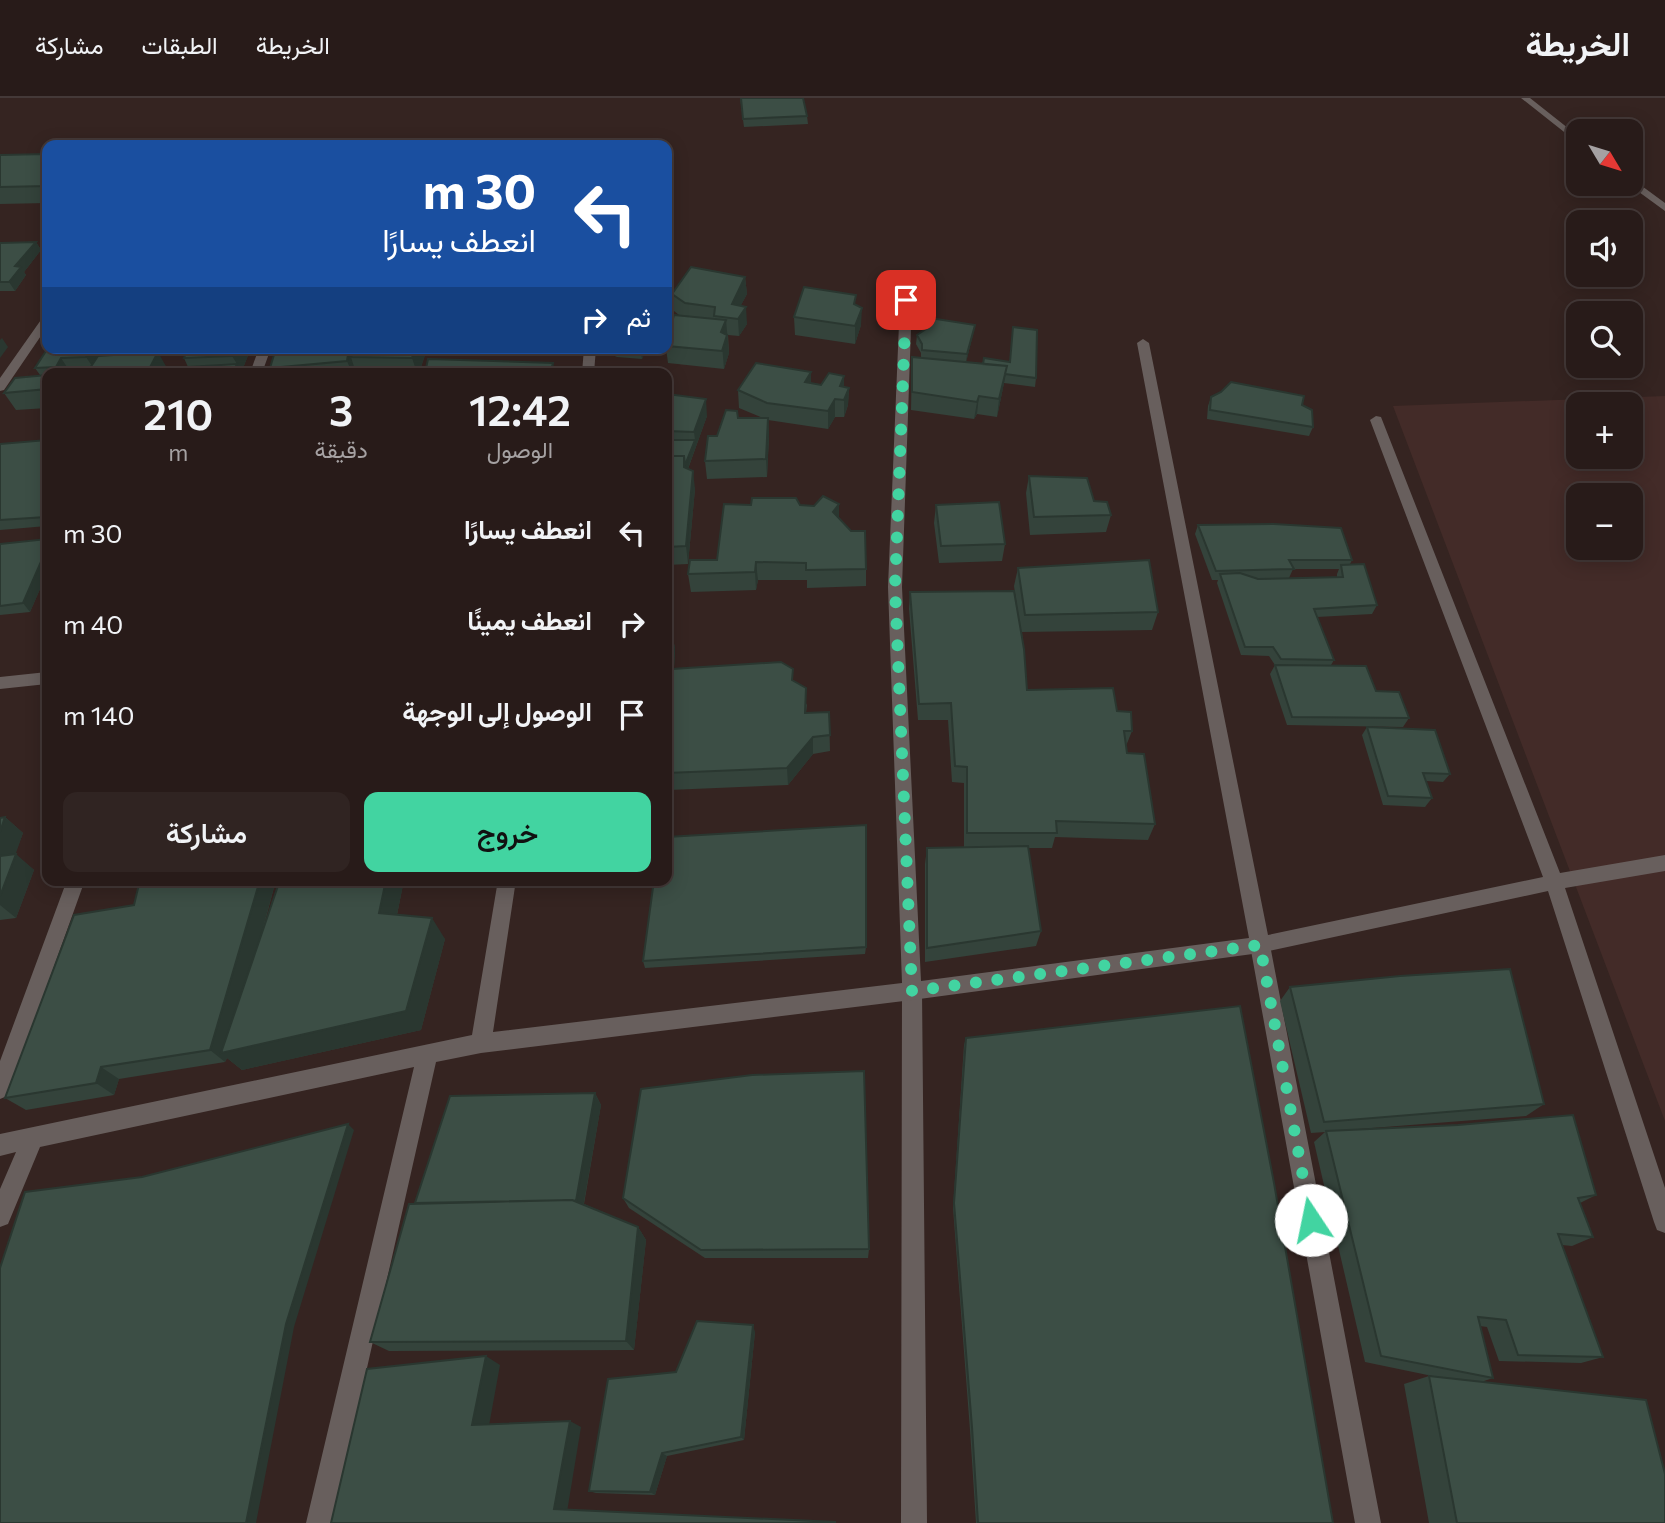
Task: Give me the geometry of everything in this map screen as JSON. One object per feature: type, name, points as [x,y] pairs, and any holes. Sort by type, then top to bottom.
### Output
[{"type":"street","points":[[1525,98],[1566,130]]},
{"type":"street","points":[[1643,191],[1665,208]]},
{"type":"street","points":[[906,300],[895,587],[912,991],[914,1523]]},
{"type":"street","points":[[0,387],[42,326]]},
{"type":"street","points":[[1143,343],[1260,945],[1368,1523]]},
{"type":"street","points":[[1376,420],[1554,882],[1665,1222]]},
{"type":"street","points":[[0,682],[42,678]]},
{"type":"street","points":[[0,1144],[481,1043],[912,991],[1260,945],[1554,882],[1665,863]]},
{"type":"street","points":[[0,1088],[74,886]]},
{"type":"street","points":[[481,1043],[506,886]]},
{"type":"street","points":[[319,1523],[428,1053]]},
{"type":"street","points":[[0,1216],[33,1138]]},
{"type":"shaded area","points":[[1665,396],[1665,1121],[1393,406],[1566,400],[1566,469],[1643,469],[1643,397]]},
{"type":"building","points":[[741,98],[803,98],[807,116],[743,119]]},
{"type":"building","points":[[42,154],[42,186],[0,187],[0,155]]},
{"type":"building","points":[[36,242],[15,266],[21,267],[9,282],[0,282],[0,243]]},
{"type":"building","points":[[691,267],[745,277],[732,304],[746,307],[738,319],[714,316],[715,307],[685,303],[672,294]]},
{"type":"building","points":[[804,287],[856,295],[854,304],[862,308],[855,326],[794,317]]},
{"type":"building","points":[[674,315],[726,320],[721,332],[727,335],[722,351],[672,346]]},
{"type":"building","points":[[930,318],[975,325],[967,354],[922,350],[917,335],[929,327]]},
{"type":"building","points":[[1013,327],[1037,330],[1036,378],[1005,374],[1007,366],[983,364],[984,358],[1010,362]]},
{"type":"building","points":[[44,354],[88,354],[86,357],[61,358],[56,367],[35,368]]},
{"type":"building","points":[[157,354],[150,368],[90,368],[98,356]]},
{"type":"building","points":[[186,354],[233,354],[232,356],[184,358]]},
{"type":"building","points":[[274,354],[348,354],[347,361],[270,368]]},
{"type":"building","points":[[352,354],[413,354],[412,358],[351,357]]},
{"type":"building","points":[[912,357],[1007,366],[999,399],[979,396],[977,402],[912,392]]},
{"type":"building","points":[[428,359],[553,363],[552,368],[426,368]]},
{"type":"building","points":[[756,363],[811,372],[805,382],[821,385],[829,373],[844,376],[840,386],[849,388],[844,400],[835,399],[828,411],[767,403],[738,390]]},
{"type":"building","points":[[237,364],[235,368],[188,367]]},
{"type":"building","points":[[42,375],[42,389],[4,393],[15,378]]},
{"type":"building","points":[[1231,382],[1304,396],[1302,405],[1312,410],[1313,427],[1210,410],[1211,397]]},
{"type":"building","points":[[672,395],[706,399],[694,432],[672,431]]},
{"type":"building","points":[[726,410],[737,411],[738,418],[768,418],[766,459],[705,461],[708,436],[717,436]]},
{"type":"building","points":[[42,440],[42,517],[0,520],[0,444]]},
{"type":"building","points":[[672,440],[695,440],[685,465],[684,456],[672,456]]},
{"type":"building","points":[[672,456],[684,456],[684,467],[693,471],[686,546],[672,547]]},
{"type":"building","points":[[1029,476],[1087,478],[1094,501],[1107,502],[1111,515],[1034,517]]},
{"type":"building","points":[[823,496],[839,504],[833,512],[851,531],[865,531],[866,569],[806,570],[806,563],[756,562],[755,572],[688,574],[690,560],[717,560],[724,504],[751,505],[752,498],[796,498],[800,505],[814,506]]},
{"type":"building","points":[[999,502],[1005,544],[941,546],[936,505]]},
{"type":"building","points":[[1274,524],[1341,528],[1352,560],[1289,560],[1294,569],[1216,571],[1198,525]]},
{"type":"building","points":[[42,540],[42,559],[23,603],[0,606],[0,544]]},
{"type":"building","points":[[1149,560],[1158,612],[1025,615],[1018,568]]},
{"type":"building","points":[[1364,564],[1377,605],[1314,609],[1334,660],[1281,659],[1273,647],[1245,647],[1220,574],[1240,573],[1258,579],[1343,577],[1341,565]]},
{"type":"building","points":[[1014,591],[1024,649],[1027,690],[1113,688],[1117,711],[1131,712],[1132,731],[1124,731],[1127,753],[1144,754],[1155,824],[1056,821],[1057,833],[967,833],[967,767],[955,766],[951,703],[919,704],[910,592]]},
{"type":"building","points":[[781,662],[793,669],[792,680],[806,688],[805,713],[829,712],[830,735],[813,737],[787,768],[672,773],[672,669]]},
{"type":"building","points":[[1275,665],[1366,666],[1376,691],[1399,692],[1409,718],[1292,717]]},
{"type":"building","points":[[1367,727],[1435,730],[1450,774],[1423,773],[1432,798],[1388,796]]},
{"type":"building","points":[[5,817],[0,832],[0,818]]},
{"type":"building","points":[[866,825],[866,947],[643,961],[653,886],[672,886],[672,837]]},
{"type":"building","points":[[1028,846],[1041,931],[927,948],[927,848]]},
{"type":"building","points":[[16,854],[0,896],[0,856]]},
{"type":"building","points":[[139,886],[258,886],[210,1050],[101,1067],[96,1083],[5,1098],[74,915],[134,905]]},
{"type":"building","points":[[278,886],[385,886],[379,913],[432,918],[406,1011],[221,1053]]},
{"type":"building","points":[[1510,969],[1544,1104],[1324,1122],[1290,987]]},
{"type":"building","points":[[1240,1006],[1274,1183],[1333,1523],[978,1523],[954,1203],[966,1038]]},
{"type":"building","points":[[864,1071],[869,1249],[701,1250],[623,1198],[641,1089],[752,1075]]},
{"type":"building","points":[[595,1093],[576,1201],[415,1203],[450,1096]]},
{"type":"building","points":[[1573,1115],[1596,1195],[1578,1198],[1593,1237],[1558,1234],[1603,1357],[1518,1355],[1506,1320],[1478,1317],[1493,1378],[1381,1356],[1326,1131],[1458,1125]]},
{"type":"building","points":[[348,1124],[286,1324],[246,1523],[0,1523],[0,1268],[25,1192],[142,1177]]},
{"type":"building","points":[[572,1200],[638,1227],[626,1341],[370,1342],[409,1204]]},
{"type":"building","points":[[697,1321],[753,1325],[741,1437],[662,1453],[650,1492],[589,1491],[608,1379],[676,1372]]},
{"type":"building","points":[[486,1356],[472,1425],[570,1421],[554,1509],[835,1523],[331,1523],[367,1369]]},
{"type":"building","points":[[1429,1376],[1646,1400],[1665,1474],[1665,1523],[1457,1523]]},
{"type":"route","points":[[906,300],[895,587],[912,991],[1260,945],[1311,1220]]}]
